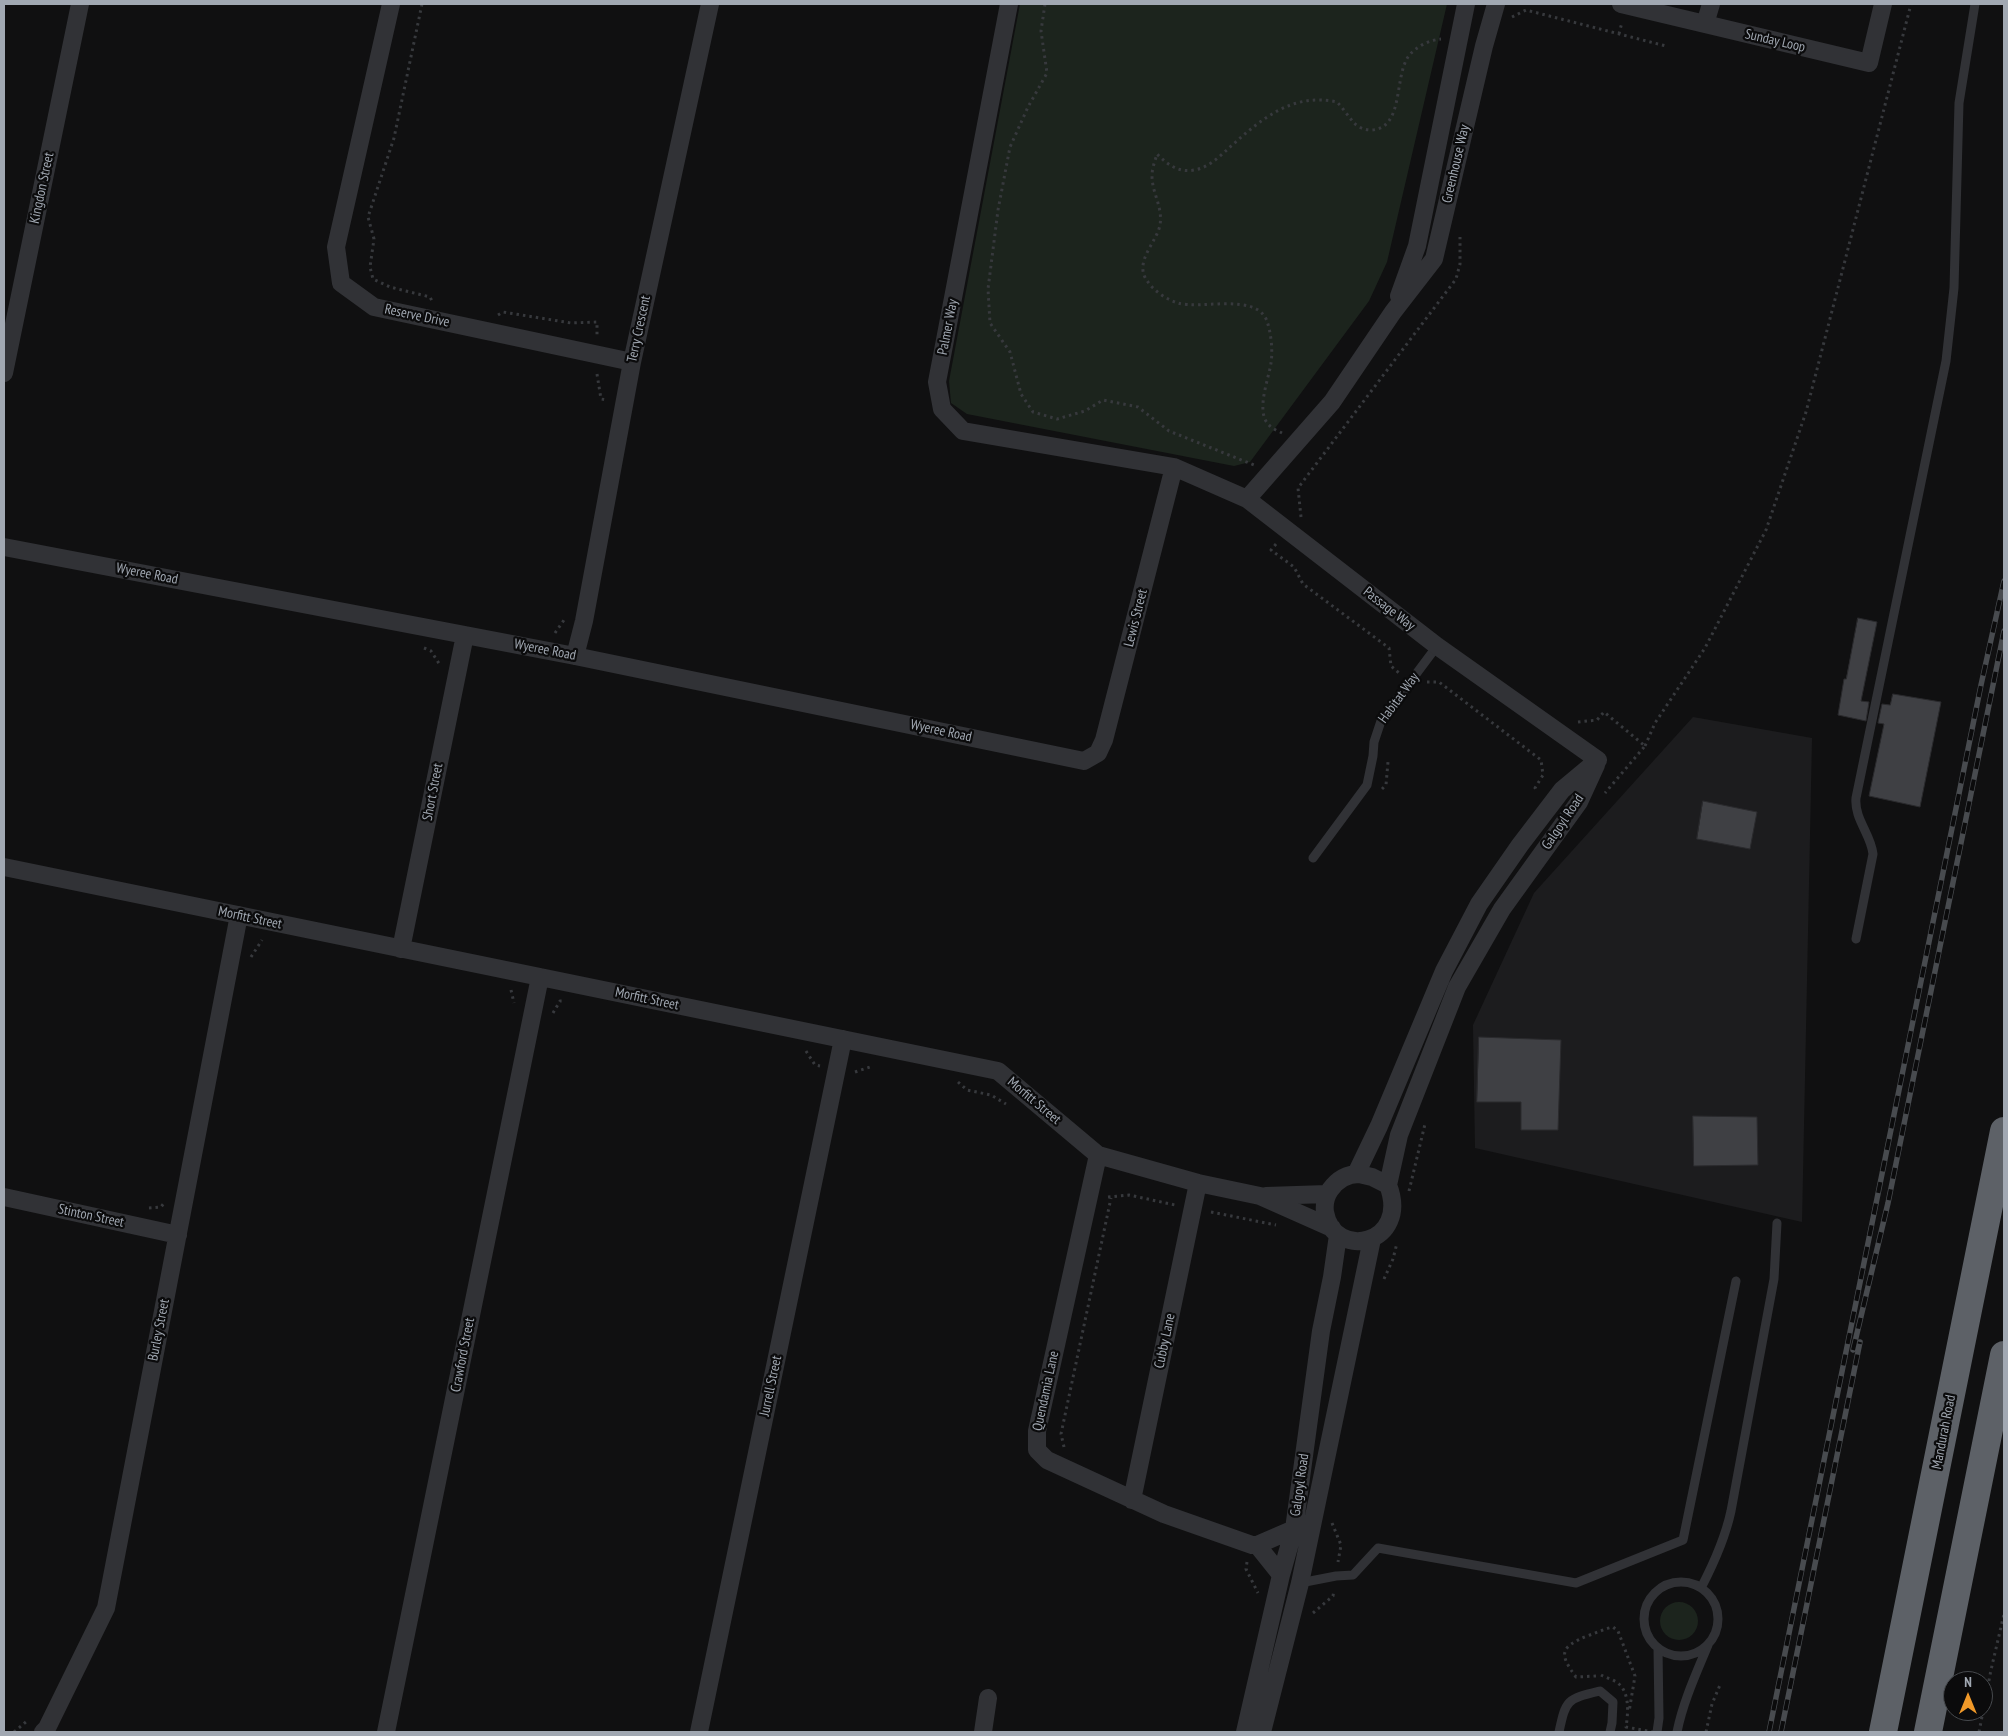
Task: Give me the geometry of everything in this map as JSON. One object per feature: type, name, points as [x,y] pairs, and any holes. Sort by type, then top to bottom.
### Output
[{"type":"highway","name":"Mandurah Road","points":[[1883,1732],[2004,1131]]},
{"type":"highway","points":[[1928,1732],[2004,1355]]},
{"type":"street","name":"Kingdon Street","points":[[4,373],[80,4]]},
{"type":"street","name":"Reserve Drive","points":[[391,4],[336,246],[341,283],[374,307],[632,362]]},
{"type":"street","name":"Terry Crescent","points":[[575,656],[584,621],[632,362],[710,4]]},
{"type":"street","name":"Palmer Way","points":[[1009,4],[937,382],[942,409],[963,431],[1174,467]]},
{"type":"street","name":"Greenhouse Way","points":[[1394,312],[1417,246],[1466,4]]},
{"type":"street","name":"Greenhouse Way","points":[[1246,499],[1332,402],[1394,312],[1434,259],[1484,46],[1496,4]]},
{"type":"street","name":"Sunday Loop","points":[[1621,4],[1869,63],[1883,4]]},
{"type":"street","points":[[1705,24],[1710,4]]},
{"type":"street","name":"Passage Way","points":[[1174,467],[1246,499],[1437,646],[1598,760]]},
{"type":"street","name":"Lewis Street","points":[[1084,761],[1098,753],[1104,740],[1174,467]]},
{"type":"street","name":"Wyeree Road","points":[[4,546],[575,656],[1084,761]]},
{"type":"street","name":"Short Street","points":[[401,949],[465,635]]},
{"type":"street","name":"Galgoyl Road","points":[[1356,1174],[1379,1126],[1444,971],[1479,904],[1520,844],[1562,790],[1598,760]]},
{"type":"street","name":"Galgoyl Road","points":[[1388,1185],[1399,1135],[1457,986],[1502,908],[1579,802],[1598,760]]},
{"type":"street","name":"Morfitt Street","points":[[4,867],[998,1071],[1098,1155],[1198,1183],[1260,1196],[1335,1231]]},
{"type":"street","name":"Burley Street","points":[[43,1732],[47,1728],[106,1608],[239,915]]},
{"type":"street","name":"Crawford Street","points":[[386,1732],[540,978]]},
{"type":"street","points":[[1430,1005],[1448,1011]]},
{"type":"street","name":"Jurrell Street","points":[[699,1732],[842,1039]]},
{"type":"street","name":"Quendamia Lane","points":[[1098,1155],[1037,1431],[1038,1450],[1046,1460],[1132,1500],[1164,1514],[1254,1545]]},
{"type":"street","points":[[1356,1174],[1372,1177],[1388,1185],[1392,1194],[1393,1207],[1390,1220],[1384,1231],[1372,1239],[1359,1242],[1346,1239],[1335,1231],[1327,1221],[1324,1207],[1327,1194],[1335,1183],[1345,1176],[1356,1174]]},
{"type":"street","name":"Cubby Lane","points":[[1132,1500],[1198,1183]]},
{"type":"street","name":"Morfitt Street","points":[[1260,1196],[1327,1194]]},
{"type":"street","name":"Stinton Street","points":[[4,1197],[178,1235]]},
{"type":"street","name":"Galgoyl Road","points":[[1245,1732],[1281,1575],[1294,1529],[1321,1331],[1332,1276],[1335,1231]]},
{"type":"street","name":"Galgoyl Road","points":[[1262,1732],[1300,1583],[1372,1239]]},
{"type":"street","points":[[1281,1575],[1254,1545],[1294,1529]]},
{"type":"street","points":[[982,1732],[988,1698]]},
{"type":"lane","points":[[1856,939],[1873,854],[1870,840],[1857,812],[1856,798],[1946,361],[1954,288],[1959,103],[1975,4]]},
{"type":"lane","name":"Habitat Way","points":[[1314,858],[1366,785],[1373,756],[1374,742],[1381,721],[1437,646]]},
{"type":"lane","points":[[1701,1588],[1717,1558],[1727,1533],[1774,1279],[1777,1223]]},
{"type":"lane","points":[[1300,1583],[1336,1576],[1353,1575],[1378,1548],[1576,1582],[1682,1540],[1736,1281]]},
{"type":"lane","points":[[1677,1582],[1689,1583],[1701,1588],[1712,1599],[1719,1614],[1715,1636],[1700,1652],[1678,1657],[1667,1654],[1649,1639],[1644,1615],[1648,1603],[1655,1593],[1665,1586],[1677,1582]]},
{"type":"lane","points":[[1677,1732],[1688,1692],[1708,1645]]},
{"type":"lane","points":[[1658,1648],[1658,1732]]},
{"type":"lane","points":[[1560,1732],[1564,1707],[1577,1696],[1600,1691],[1613,1702],[1610,1732]]},
{"type":"path","points":[[422,4],[394,138],[368,217],[374,239],[370,267],[373,279],[390,287],[430,297],[432,303]]},
{"type":"path","points":[[1045,4],[1041,31],[1047,73],[1028,106],[1010,147],[998,210],[988,289],[990,323],[1010,352],[1021,394],[1034,412],[1057,419],[1085,411],[1103,400],[1138,407],[1169,431],[1257,466]]},
{"type":"path","points":[[1603,795],[1645,746],[1655,723],[1705,648],[1766,530],[1806,412],[1910,4]]},
{"type":"path","points":[[1509,19],[1526,10],[1666,46]]},
{"type":"path","points":[[1278,440],[1283,434],[1269,425],[1263,412],[1271,352],[1267,321],[1262,314],[1242,304],[1178,303],[1158,293],[1146,280],[1143,264],[1155,240],[1160,224],[1159,202],[1152,177],[1157,154],[1176,168],[1195,170],[1214,162],[1258,123],[1278,109],[1311,100],[1337,102],[1353,122],[1366,130],[1376,130],[1386,125],[1392,117],[1396,107],[1401,74],[1407,58],[1429,41],[1439,39],[1459,41]]},
{"type":"path","points":[[1301,518],[1298,488],[1456,279],[1460,264],[1460,230]]},
{"type":"path","points":[[496,315],[503,312],[571,322],[598,322],[596,372],[601,398],[610,400]]},
{"type":"path","points":[[552,638],[566,616],[584,621]]},
{"type":"path","points":[[426,628],[422,647],[431,651],[444,670]]},
{"type":"path","points":[[1572,723],[1597,720],[1604,712],[1645,746]]},
{"type":"path","points":[[230,960],[248,962],[261,940],[271,940]]},
{"type":"path","points":[[511,986],[517,1016],[531,1020],[549,1020],[560,1001],[570,1002]]},
{"type":"path","points":[[802,1045],[815,1065],[836,1070],[855,1072],[881,1063]]},
{"type":"path","points":[[953,1078],[967,1090],[991,1095],[1013,1109]]},
{"type":"path","points":[[1408,1195],[1426,1120]]},
{"type":"path","points":[[1090,1191],[1111,1198],[1129,1196],[1283,1227]]},
{"type":"path","points":[[1065,1451],[1061,1434],[1111,1198]]},
{"type":"path","points":[[140,1227],[141,1210],[160,1206],[165,1201]]},
{"type":"path","points":[[1383,1282],[1393,1259],[1398,1240]]},
{"type":"path","points":[[1309,1618],[1314,1611],[1333,1596],[1341,1545],[1329,1518]]},
{"type":"path","points":[[1254,1545],[1246,1569],[1259,1595]]},
{"type":"path","points":[[1979,1732],[2004,1614]]},
{"type":"path","points":[[1624,1732],[1635,1676],[1618,1631],[1613,1627],[1570,1643],[1565,1648],[1564,1655],[1569,1668],[1576,1677],[1601,1675],[1620,1684],[1626,1697],[1628,1712],[1626,1726],[1653,1732]]},
{"type":"path","points":[[1706,1732],[1712,1704],[1720,1685]]},
{"type":"path","points":[[14,1732],[33,1715]]},
{"type":"shaded area","points":[[1020,4],[1447,4],[1387,262],[1369,301],[1250,462],[1234,466],[967,414],[951,403],[949,381]]},
{"type":"shaded area","points":[[1693,717],[1812,738],[1802,1222],[1475,1148],[1473,1025],[1534,893]]},
{"type":"shaded area","points":[[1679,1602],[1692,1608],[1698,1621],[1692,1634],[1679,1640],[1666,1634],[1660,1621],[1666,1608]]},
{"type":"building","points":[[1858,618],[1877,622],[1861,701],[1869,702],[1866,721],[1838,715]]},
{"type":"building","points":[[1893,694],[1941,702],[1920,807],[1869,796],[1884,724],[1878,723],[1882,704],[1890,705]]},
{"type":"building","points":[[1703,801],[1757,812],[1750,849],[1697,839]]},
{"type":"building","points":[[1479,1037],[1561,1040],[1558,1130],[1521,1130],[1521,1102],[1477,1102]]},
{"type":"building","points":[[1693,1116],[1757,1117],[1758,1165],[1694,1166]]},
{"type":"railway","points":[[1769,1732],[1981,685],[2004,581]]},
{"type":"railway","points":[[1853,1350],[1888,1203],[2004,631]]},
{"type":"railway","points":[[1781,1732],[1860,1342]]}]
